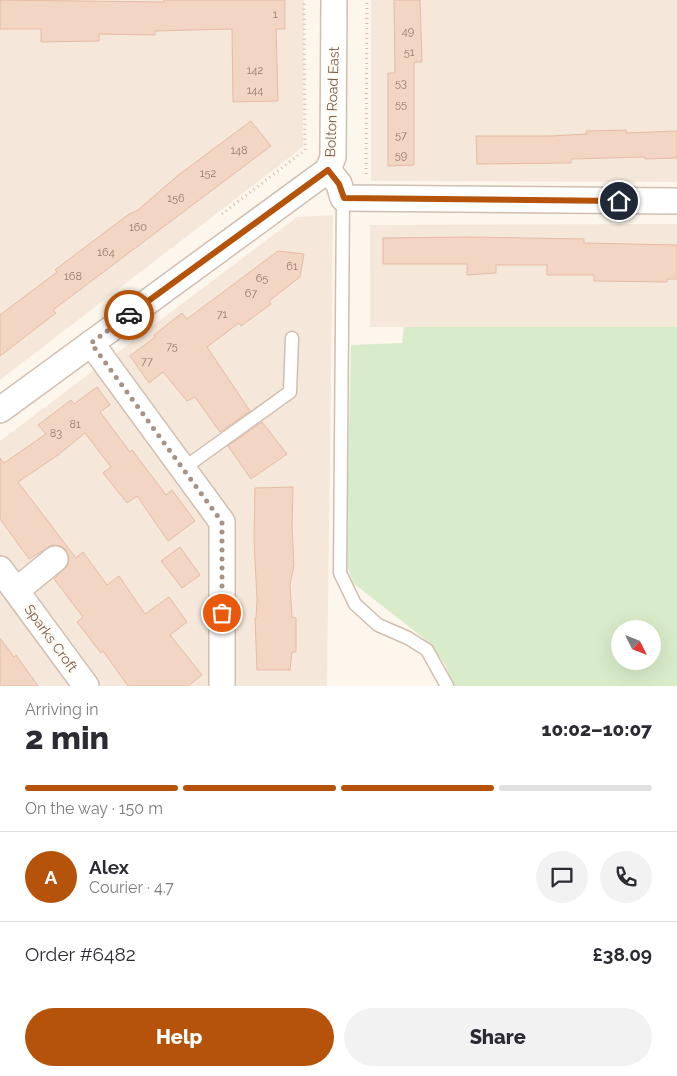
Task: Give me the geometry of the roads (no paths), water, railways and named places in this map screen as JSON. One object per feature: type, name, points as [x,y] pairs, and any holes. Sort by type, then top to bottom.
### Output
[{"type":"street","name":"Bolton Road East","points":[[334,0],[333,157],[328,170],[354,198]]},
{"type":"street","points":[[0,410],[328,170]]},
{"type":"street","points":[[354,198],[677,201]]},
{"type":"street","points":[[91,343],[222,522],[222,686]]},
{"type":"street","name":"Sparks Croft","points":[[17,590],[55,560]]},
{"type":"street","name":"Sparks Croft","points":[[0,569],[86,686]]},
{"type":"lane","points":[[354,198],[340,573],[355,604],[378,625],[408,638],[427,650],[447,686]]},
{"type":"lane","points":[[184,468],[290,392],[292,338]]}]
